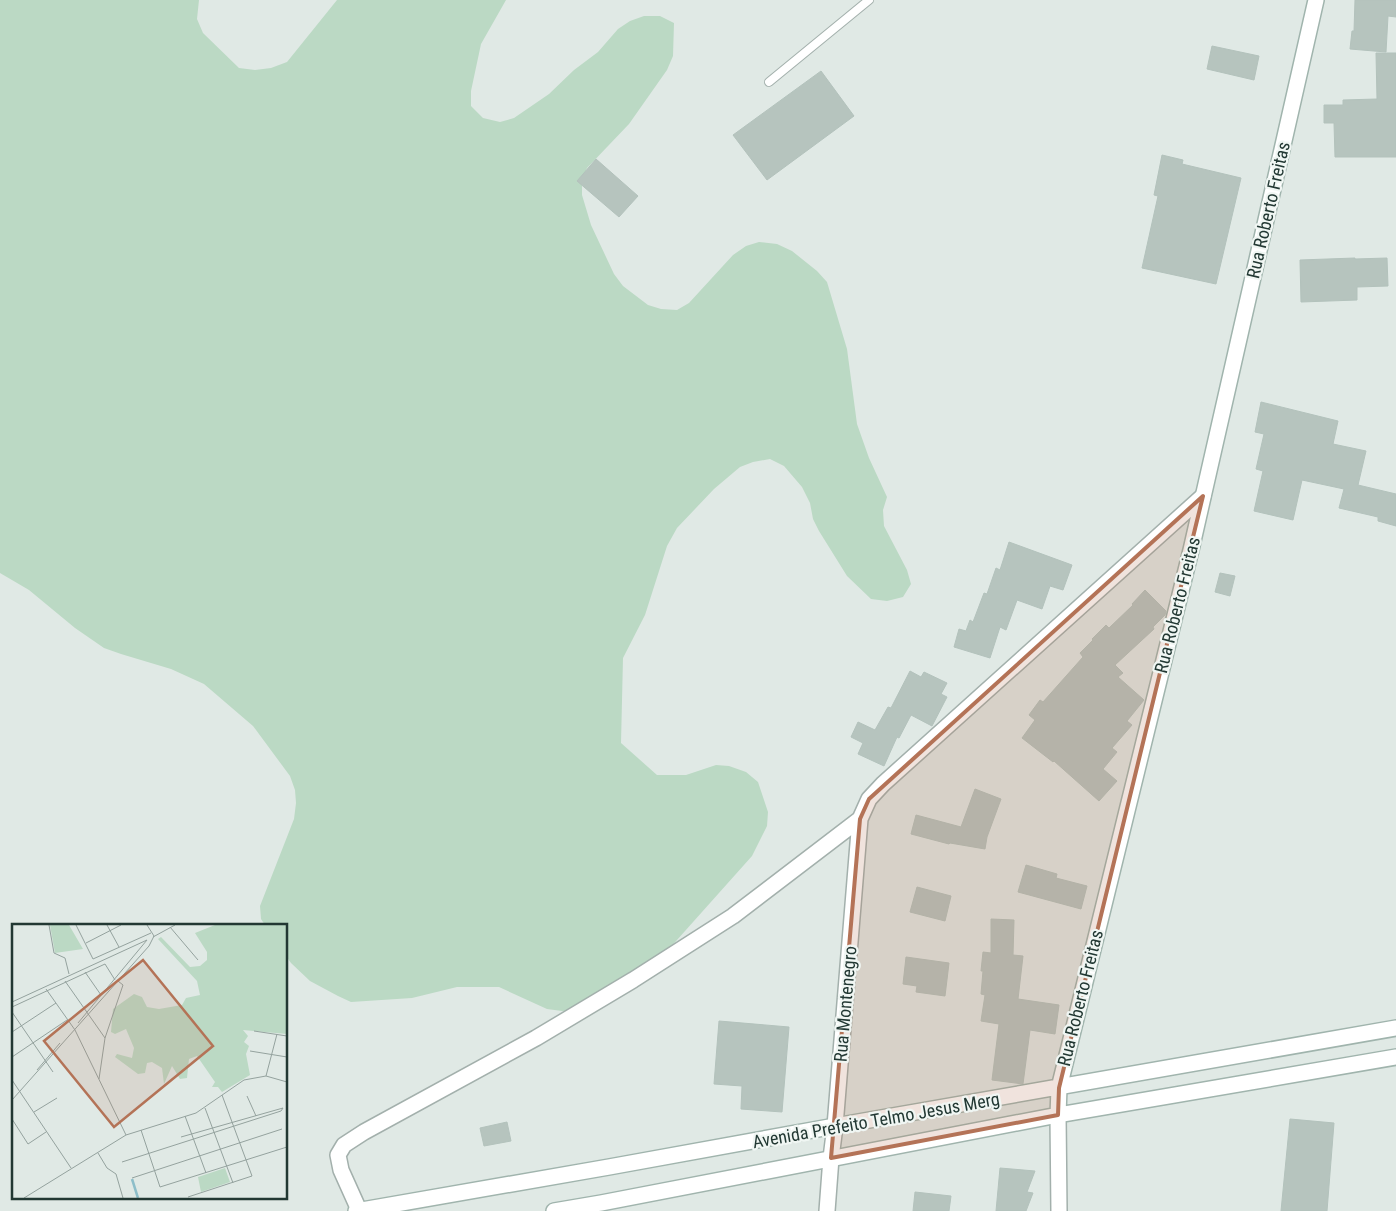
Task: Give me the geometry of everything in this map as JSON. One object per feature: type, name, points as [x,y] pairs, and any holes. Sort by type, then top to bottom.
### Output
[{"type":"street","name":"Rua Roberto Freitas","points":[[1059,1211],[1058,1088],[1203,496],[1316,0]]},
{"type":"street","name":"Rua Montenegro","points":[[827,1211],[860,819],[869,799],[883,784],[1203,496]]},
{"type":"street","points":[[358,1211],[341,1170],[338,1155],[344,1145],[373,1127],[536,1038],[658,964],[733,916],[860,819]]},
{"type":"street","name":"Avenida Prefeito Telmo Jesus Merg","points":[[358,1211],[1396,1028]]},
{"type":"street","name":"Avenida Prefeito Telmo Jesus Merg","points":[[554,1211],[601,1207],[831,1158],[1058,1115],[1396,1058]]},
{"type":"lane","points":[[769,82],[869,0]]},
{"type":"highlighted area","points":[[1203,496],[1059,1088],[1058,1115],[831,1158],[860,819],[869,799]]},
{"type":"green space","points":[[0,0],[199,0],[197,19],[203,33],[239,68],[255,70],[271,68],[287,62],[337,0],[506,0],[481,44],[471,91],[471,106],[483,118],[500,122],[514,118],[549,94],[574,70],[598,52],[618,29],[630,21],[644,16],[660,16],[674,23],[673,56],[667,70],[629,124],[587,168],[582,181],[582,195],[591,225],[614,274],[623,286],[648,305],[661,309],[677,310],[689,303],[733,255],[746,246],[759,242],[777,244],[792,251],[817,271],[827,282],[847,349],[857,424],[869,458],[887,497],[883,510],[884,526],[907,570],[911,584],[903,597],[887,601],[871,599],[847,576],[819,531],[813,519],[810,503],[802,487],[784,466],[770,459],[740,467],[714,489],[677,528],[667,546],[645,615],[623,658],[621,743],[657,775],[686,775],[716,765],[729,766],[746,772],[758,782],[768,812],[767,826],[752,856],[635,987],[577,1013],[547,1009],[499,987],[457,987],[412,998],[351,1002],[310,981],[288,959],[288,924],[264,924],[261,919],[260,906],[294,819],[296,803],[295,790],[290,776],[253,726],[204,684],[171,669],[104,648],[75,628],[29,590],[0,573]]},
{"type":"building","points":[[1355,0],[1396,0],[1396,17],[1388,16],[1386,52],[1350,49],[1352,31],[1354,31]]},
{"type":"building","points":[[1212,46],[1259,56],[1254,80],[1207,69]]},
{"type":"building","points":[[1376,53],[1396,53],[1396,157],[1335,157],[1334,123],[1324,123],[1324,105],[1343,105],[1343,100],[1377,99]]},
{"type":"building","points":[[821,71],[854,116],[767,180],[733,135]]},
{"type":"building","points":[[1162,155],[1183,160],[1182,164],[1241,178],[1216,284],[1142,268],[1158,196],[1154,195]]},
{"type":"building","points":[[596,159],[638,196],[619,217],[577,181]]},
{"type":"building","points":[[1387,258],[1388,286],[1357,287],[1357,300],[1301,302],[1300,260]]},
{"type":"building","points":[[1261,402],[1338,421],[1333,444],[1366,451],[1358,485],[1396,494],[1396,526],[1378,521],[1378,517],[1339,508],[1344,489],[1302,480],[1293,520],[1254,511],[1263,471],[1256,469],[1264,434],[1255,432]]},
{"type":"building","points":[[1009,542],[1072,565],[1063,590],[1050,586],[1042,609],[1017,600],[1006,630],[1000,627],[990,658],[954,647],[959,629],[966,631],[970,620],[973,622],[984,593],[987,594],[996,568],[1000,570]]},
{"type":"building","points":[[1220,573],[1235,576],[1230,596],[1215,592]]},
{"type":"building","points":[[1145,590],[1166,611],[1165,615],[1153,627],[1154,629],[1115,665],[1123,673],[1118,677],[1144,700],[1127,721],[1132,725],[1112,748],[1117,752],[1103,769],[1117,781],[1099,801],[1054,761],[1022,738],[1035,720],[1029,715],[1040,700],[1043,702],[1083,657],[1080,653],[1092,639],[1106,625],[1109,628],[1133,605]]},
{"type":"building","points":[[910,671],[921,677],[924,672],[947,683],[941,694],[947,697],[932,726],[911,715],[899,738],[897,737],[884,766],[858,754],[863,743],[851,737],[858,722],[875,730],[888,707],[891,708]]},
{"type":"building","points":[[975,789],[1001,799],[987,837],[985,849],[949,844],[911,834],[916,815],[961,827]]},
{"type":"building","points":[[1026,865],[1057,874],[1056,878],[1087,886],[1081,909],[1018,892]]},
{"type":"building","points":[[917,887],[951,896],[945,921],[910,912]]},
{"type":"building","points":[[991,919],[1014,920],[1013,955],[1023,956],[1018,999],[1059,1005],[1055,1034],[1030,1030],[1023,1084],[992,1080],[999,1024],[981,1021],[985,995],[981,994],[983,971],[981,971],[983,952],[991,953]]},
{"type":"building","points":[[906,957],[949,963],[945,996],[916,992],[917,986],[903,984]]},
{"type":"building","points":[[719,1021],[789,1027],[782,1112],[741,1109],[742,1086],[714,1084]]},
{"type":"building","points":[[1290,1119],[1334,1123],[1327,1211],[1281,1211]]},
{"type":"building","points":[[507,1122],[511,1141],[484,1146],[480,1128]]},
{"type":"building","points":[[1000,1168],[1035,1171],[1027,1192],[1033,1193],[1026,1211],[996,1211]]},
{"type":"building","points":[[915,1192],[951,1196],[949,1211],[913,1211]]}]
